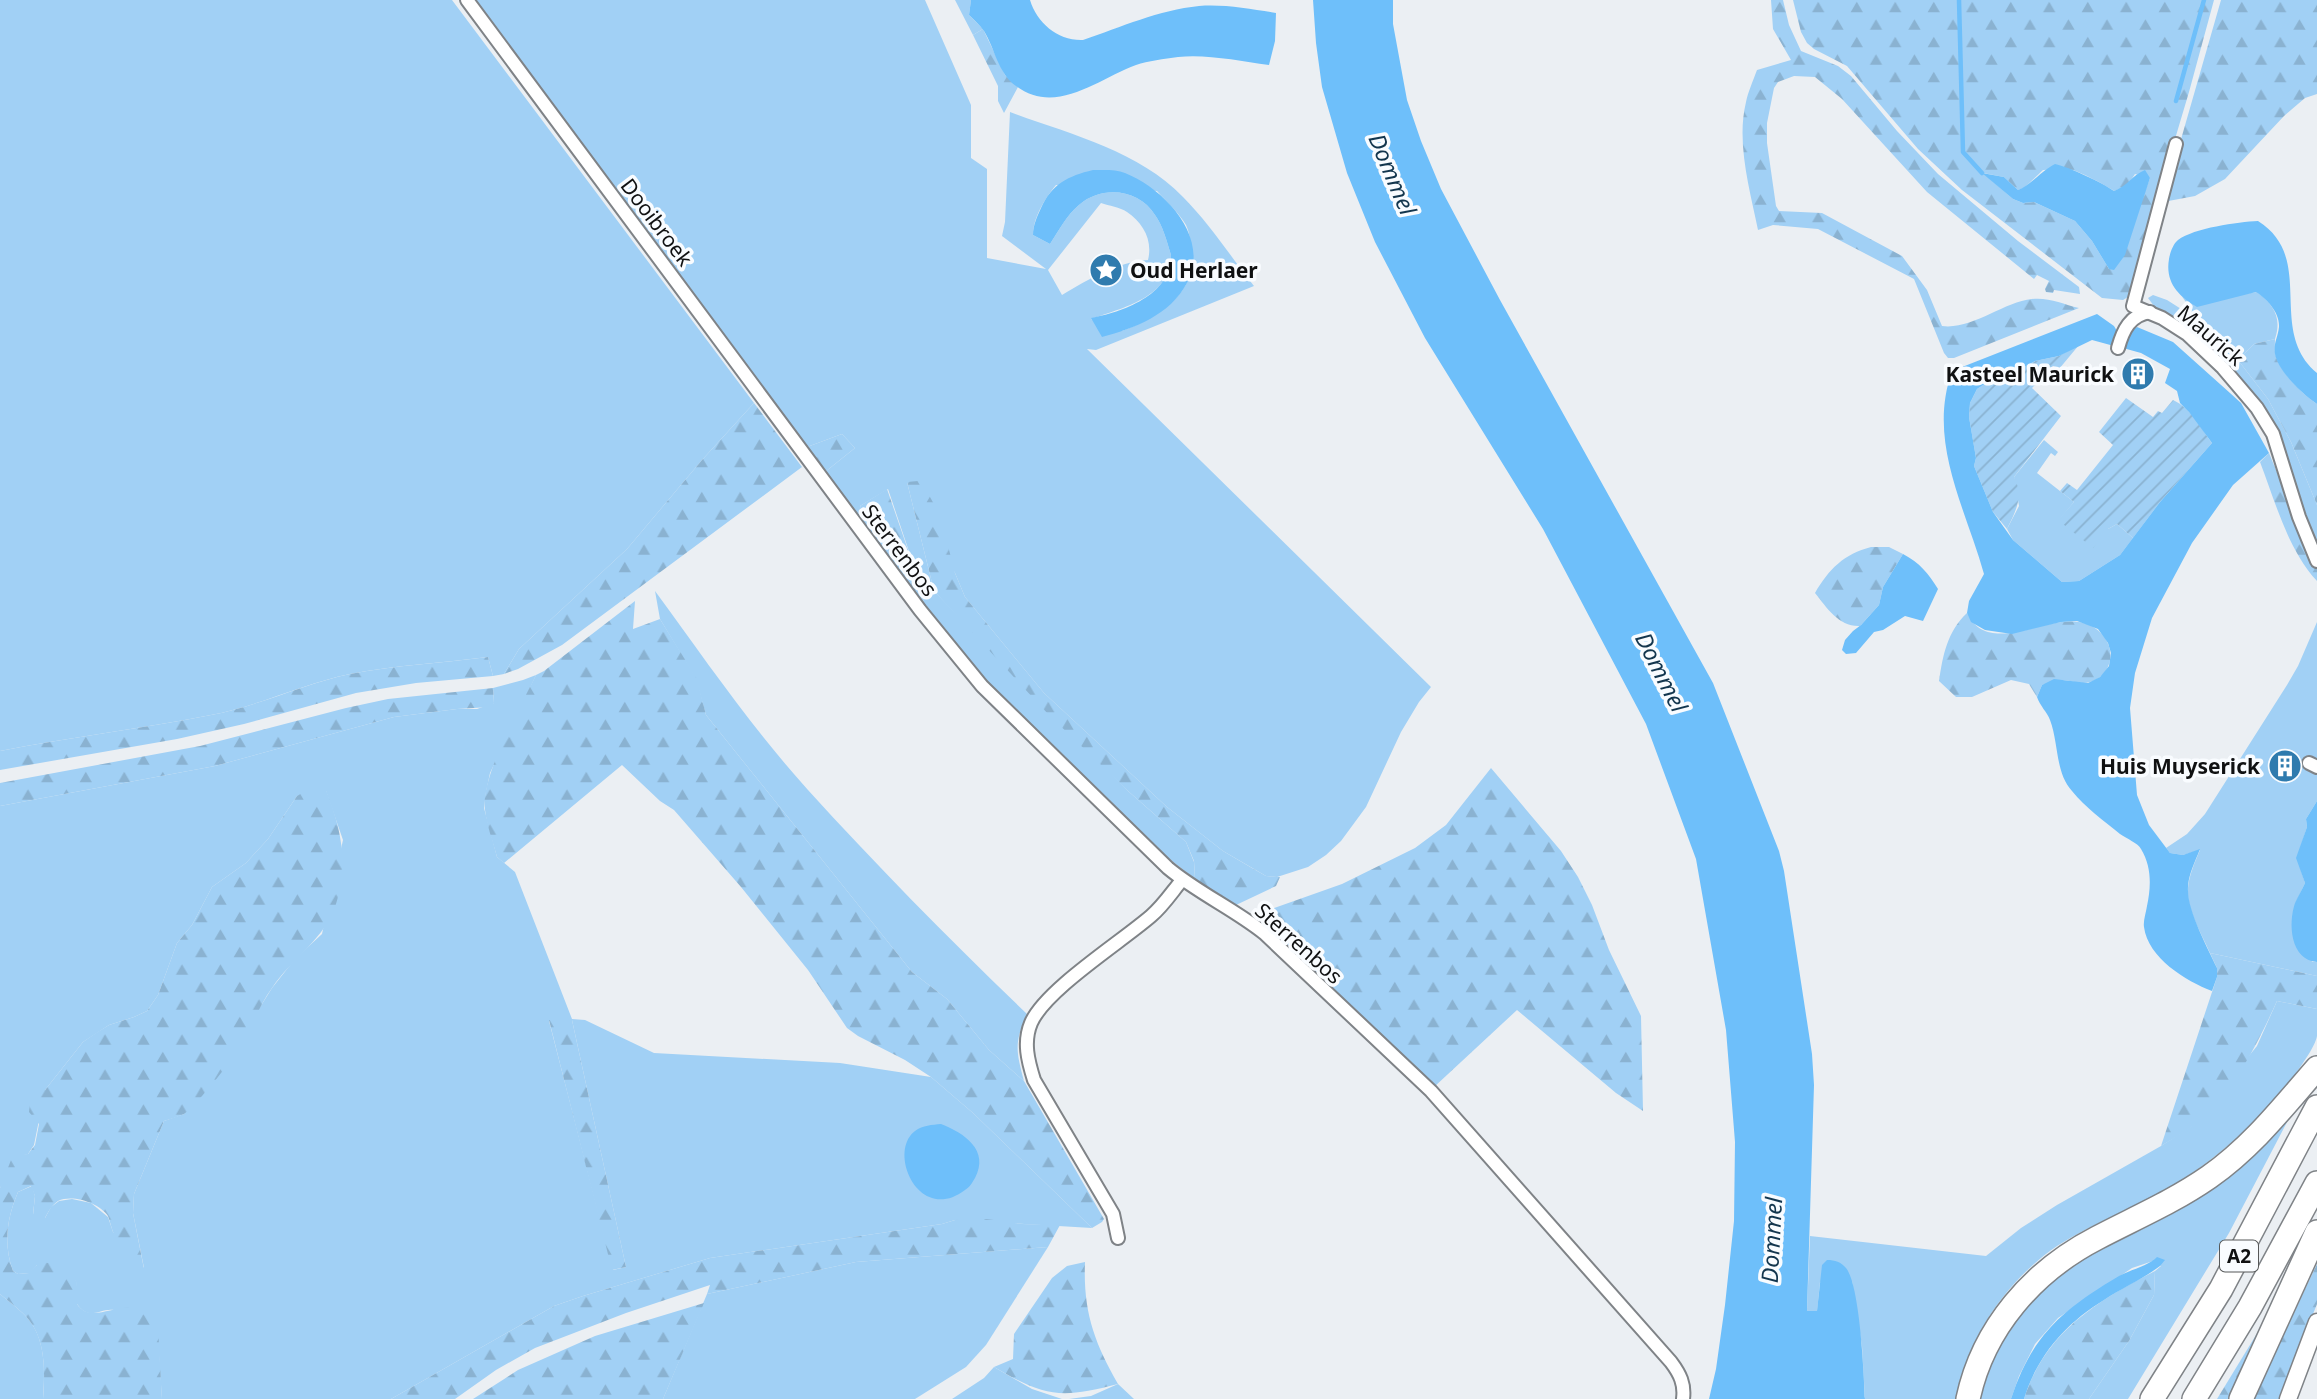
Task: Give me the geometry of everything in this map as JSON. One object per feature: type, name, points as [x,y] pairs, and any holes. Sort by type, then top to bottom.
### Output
[{"type":"highway","points":[[1968,1399],[1980,1360],[1997,1326],[2018,1298],[2066,1256],[2184,1195],[2211,1175],[2261,1133],[2317,1068]]},
{"type":"highway","name":"A2","points":[[2152,1399],[2221,1289],[2317,1107]]},
{"type":"highway","name":"A2","points":[[2194,1399],[2250,1307],[2317,1183]]},
{"type":"highway","points":[[2242,1399],[2317,1232]]},
{"type":"street","name":"Dooibroek","points":[[467,0],[815,468]]},
{"type":"street","name":"Maurick","points":[[2176,144],[2133,306],[2151,312],[2187,334],[2214,359],[2266,421],[2317,561]]},
{"type":"street","points":[[2118,348],[2122,332],[2135,317],[2151,312]]},
{"type":"street","name":"Sterrenbos","points":[[815,468],[920,610],[982,686],[1182,880],[1244,917],[1264,933],[1431,1091],[1671,1362],[1681,1376],[1683,1399]]},
{"type":"street","points":[[1118,1238],[1113,1214],[1034,1080],[1027,1059],[1026,1039],[1031,1021],[1044,1004],[1061,987],[1153,915],[1182,880]]},
{"type":"street","points":[[2288,1399],[2317,1322]]},
{"type":"green space","points":[[0,0],[452,0],[754,403],[627,549],[519,649],[504,674],[493,676],[488,657],[367,671],[332,678],[211,715],[0,751]]},
{"type":"green space","points":[[476,0],[925,0],[971,105],[971,158],[987,169],[987,258],[1046,269],[1002,236],[1010,112],[1124,155],[1165,181],[1183,197],[1254,286],[1096,350],[1087,349],[1431,687],[1401,732],[1366,807],[1341,841],[1308,867],[1277,877],[1266,876],[1223,851],[1167,807],[1044,693],[965,597],[907,482],[934,591],[1128,791],[1186,842],[1194,862],[1195,879],[1144,839],[1009,711],[923,608],[924,596],[888,489],[860,506],[910,586],[825,472],[855,448],[842,434],[807,447]],"holes":[[[1056,185],[1157,191],[1187,227],[1190,241],[1190,277],[1174,300],[1149,318],[1122,331],[1091,319],[1130,305],[1154,291],[1169,269],[1171,255],[1160,224],[1148,206],[1130,195],[1120,193],[1098,194],[1079,205],[1050,244],[1033,235],[1040,208]],[[1101,203],[1124,210],[1138,221],[1148,239],[1148,260],[1114,268],[1062,295],[1048,270]]]},
{"type":"green space","points":[[955,0],[971,0],[969,15],[983,29],[973,35]]},
{"type":"green space","points":[[1771,0],[1783,0],[1789,25],[1801,51],[1838,66],[1851,76],[1897,131],[1938,174],[2018,241],[2079,287],[2080,294],[2054,290],[2053,293],[2046,292],[2049,281],[2037,275],[2034,279],[1927,192],[1842,99],[1815,77],[1794,76],[1778,82],[1774,88],[1767,123],[1767,143],[1779,211],[1822,213],[1902,256],[1927,290],[1942,326],[1965,324],[2032,299],[2050,300],[2079,308],[1954,358],[1948,358],[1914,279],[1818,229],[1773,225],[1758,230],[1743,150],[1746,102],[1757,70],[1791,60],[1773,29]]},
{"type":"green space","points":[[1793,0],[2214,0],[2128,297],[2123,300],[2102,298],[1962,190],[1918,149],[1847,66],[1814,49],[1801,32]],"holes":[[[2043,170],[2076,171],[2114,191],[2127,186],[2135,174],[2150,178],[2109,269],[2092,241],[2075,221],[2034,202],[2023,203],[2013,199],[1983,173],[2004,177],[2018,190],[2024,188]]]},
{"type":"green space","points":[[2221,0],[2317,0],[2317,94],[2305,98],[2284,116],[2225,179],[2195,196],[2163,202]]},
{"type":"green space","points":[[983,29],[1005,75],[1018,87],[1004,113],[998,101],[998,86],[973,35]]},
{"type":"green space","points":[[2257,292],[2275,312],[2278,325],[2275,339],[2254,344],[2238,360],[2268,399],[2291,442],[2317,505],[2317,551],[2278,437],[2185,328],[2154,306],[2148,298],[2153,295],[2167,300],[2189,314],[2192,311],[2181,295],[2190,302]]},
{"type":"green space","points":[[2275,339],[2275,354],[2282,369],[2299,389],[2317,404],[2317,505],[2291,442],[2268,399],[2238,360],[2254,344]]},
{"type":"green space","points":[[2079,345],[2059,369],[2053,366],[2032,388],[2061,416],[2014,477],[2019,497],[2007,529],[1993,512],[1974,466],[1976,458],[1969,417],[1970,403],[1977,389],[1991,380],[2010,375],[2035,361],[2059,356]]},
{"type":"green space","points":[[2126,398],[2153,417],[2158,411],[2162,413],[2173,400],[2190,413],[2212,443],[2160,502],[2133,538],[2117,524],[2108,529],[2093,548],[2058,520],[2074,502],[2060,491],[2067,483],[2077,490],[2113,445],[2099,432]]},
{"type":"green space","points":[[754,403],[802,467],[562,645],[504,674],[519,649],[627,549]]},
{"type":"green space","points":[[842,434],[855,448],[825,472],[807,447]]},
{"type":"green space","points":[[2044,440],[2058,452],[2055,456],[2051,453],[2037,473],[2074,502],[2059,520],[2108,529],[2117,524],[2133,538],[2120,555],[2079,581],[2062,582],[2013,540],[2007,529],[2019,506],[2014,477]]},
{"type":"green space","points":[[2269,453],[2317,569],[2317,581],[2298,555],[2277,509],[2260,462]]},
{"type":"green space","points":[[918,481],[940,515],[955,573],[965,597],[1044,693],[1167,807],[1223,851],[1266,876],[1280,877],[1276,886],[1236,905],[1195,879],[1194,861],[1186,842],[1049,715],[934,591],[907,482]]},
{"type":"green space","points":[[887,489],[924,596],[923,608],[860,506]]},
{"type":"green space","points":[[1871,547],[1889,547],[1903,554],[1883,587],[1879,605],[1860,626],[1853,625],[1834,616],[1815,593],[1845,558]]},
{"type":"green space","points":[[655,591],[748,717],[808,790],[916,904],[1027,1014],[1018,1047],[1024,1081],[989,1050],[947,999],[912,972],[706,715],[696,679],[660,619]]},
{"type":"green space","points":[[635,601],[633,629],[660,619],[697,679],[706,715],[912,972],[947,999],[989,1050],[1024,1081],[1104,1219],[1102,1222],[1092,1228],[973,1113],[931,1077],[847,1028],[808,970],[741,887],[674,810],[660,801],[622,765],[504,863],[497,857],[486,816],[485,796],[503,742],[536,675]]},
{"type":"green space","points":[[1967,613],[1979,628],[1995,633],[2053,623],[2090,625],[2107,641],[2109,664],[2102,675],[2090,682],[2061,680],[2042,685],[2037,697],[2029,684],[2011,680],[1972,697],[1956,697],[1939,681],[1950,636]]},
{"type":"green space","points":[[2317,622],[2317,801],[2306,819],[2307,827],[2297,858],[2305,883],[2295,904],[2312,962],[2317,962],[2317,976],[2210,953],[2192,913],[2188,896],[2192,869],[2200,850],[2183,855],[2170,853],[2166,848],[2187,834],[2205,814],[2287,685]]},
{"type":"green space","points":[[488,657],[493,676],[416,683],[356,693],[244,724],[177,739],[0,770],[0,751],[211,715],[350,674]]},
{"type":"green space","points":[[536,675],[490,773],[484,808],[497,857],[515,872],[572,1019],[585,1020],[654,1053],[840,1063],[931,1077],[973,1113],[1092,1228],[955,1220],[710,1258],[554,1306],[391,1399],[162,1399],[157,1327],[119,1311],[86,1312],[77,1304],[76,1281],[37,1265],[30,1273],[18,1274],[13,1271],[7,1241],[14,1202],[18,1192],[32,1186],[35,1196],[33,1214],[45,1218],[51,1207],[59,1201],[72,1199],[91,1203],[108,1217],[113,1232],[144,1268],[133,1213],[134,1194],[164,1121],[184,1114],[272,988],[295,959],[322,934],[343,840],[326,791],[297,796],[268,839],[246,863],[212,887],[192,925],[177,943],[158,995],[147,1011],[109,1025],[83,1042],[45,1090],[34,1145],[28,1154],[20,1156],[0,1188],[0,806],[215,766],[394,717],[477,709],[494,703],[493,688]],"holes":[[[572,1020],[626,1267],[613,1270],[549,1021]]]},
{"type":"green space","points":[[493,688],[494,703],[490,707],[394,717],[215,766],[0,806],[0,783],[200,746],[388,699]]},
{"type":"green space","points":[[1491,768],[1561,851],[1592,905],[1609,950],[1641,1016],[1643,1111],[1616,1093],[1517,1010],[1433,1088],[1249,917],[1342,884],[1415,848],[1446,825]]},
{"type":"green space","points":[[316,785],[326,790],[342,846],[342,875],[336,904],[324,928],[268,994],[245,1040],[216,1079],[184,1114],[164,1121],[134,1194],[133,1213],[144,1269],[130,1257],[119,1242],[104,1211],[92,1204],[78,1199],[64,1199],[54,1204],[45,1218],[35,1218],[35,1196],[31,1186],[18,1192],[11,1212],[7,1241],[13,1271],[18,1274],[29,1273],[42,1263],[60,1266],[70,1272],[76,1281],[77,1304],[82,1310],[94,1313],[130,1308],[145,1315],[158,1327],[162,1399],[43,1399],[44,1369],[35,1328],[26,1316],[0,1294],[0,1188],[13,1155],[28,1154],[35,1145],[39,1124],[29,1112],[31,1094],[45,1090],[83,1042],[109,1025],[147,1011],[158,995],[177,943],[192,925],[212,887],[246,863],[268,839],[297,796]]},
{"type":"green space","points":[[2210,953],[2317,976],[2317,1009],[2277,1001],[2252,1052],[2220,1099],[2193,1126],[2161,1146],[2217,977],[2217,968]]},
{"type":"green space","points":[[2277,1001],[2317,1009],[2317,1036],[2311,1051],[2291,1080],[2251,1125],[2215,1157],[2189,1175],[2071,1237],[2039,1260],[2006,1294],[1979,1333],[1969,1355],[1957,1399],[1865,1399],[1862,1346],[1852,1281],[1820,1282],[1817,1312],[1807,1311],[1810,1236],[1986,1256],[2021,1228],[2057,1205],[2192,1126],[2257,1046]]},
{"type":"green space","points":[[549,1020],[572,1020],[626,1267],[612,1270]]},
{"type":"green space","points":[[2298,1101],[2229,1233],[2128,1399],[2089,1399],[2129,1341],[2154,1295],[2155,1271],[2161,1266],[2153,1261],[2132,1268],[2058,1318],[2035,1344],[2011,1399],[1976,1399],[2003,1332],[2046,1280]]},
{"type":"green space","points":[[987,1219],[1022,1224],[1060,1225],[1048,1247],[856,1262],[707,1294],[710,1285],[626,1313],[535,1348],[496,1370],[455,1399],[391,1399],[554,1306],[583,1296],[710,1258],[955,1220]]},
{"type":"green space","points":[[1048,1247],[986,1345],[966,1367],[915,1399],[663,1399],[707,1294],[856,1262]]},
{"type":"green space","points":[[1085,1262],[1086,1296],[1092,1326],[1102,1354],[1118,1384],[1081,1392],[1053,1392],[1040,1390],[994,1367],[1013,1359],[1014,1334],[1052,1278],[1067,1266]]},
{"type":"green space","points":[[2317,1264],[2317,1304],[2279,1399],[2253,1399]]},
{"type":"green space","points":[[2155,1271],[2154,1295],[2129,1341],[2089,1399],[2024,1399],[2033,1376],[2059,1337],[2093,1307]]},
{"type":"green space","points":[[0,1294],[26,1316],[35,1328],[44,1368],[43,1399],[0,1399]]},
{"type":"green space","points":[[2281,1294],[2234,1399],[2217,1399]]},
{"type":"green space","points":[[704,1303],[663,1399],[473,1399],[518,1370],[595,1336]]},
{"type":"green space","points":[[994,1367],[1032,1389],[1062,1399],[952,1399],[984,1378]]},
{"type":"green space","points":[[1118,1384],[1134,1399],[1069,1399],[1091,1396]]},
{"type":"water","points":[[971,0],[1030,0],[1043,23],[1057,34],[1074,40],[1083,40],[1184,8],[1247,8],[1276,13],[1275,41],[1269,65],[1223,58],[1178,57],[1136,65],[1077,92],[1046,97],[1031,94],[1010,81],[984,31],[969,15]]},
{"type":"water","name":"Dommel","points":[[1313,0],[1393,0],[1393,24],[1407,100],[1441,189],[1713,683],[1779,851],[1812,1054],[1814,1085],[1807,1311],[1817,1311],[1822,1265],[1827,1260],[1842,1264],[1851,1277],[1855,1292],[1865,1399],[1709,1399],[1725,1305],[1734,1221],[1735,1142],[1726,1030],[1696,859],[1646,724],[1543,529],[1425,338],[1375,242],[1347,173],[1322,87]]},
{"type":"water","points":[[2055,164],[2069,168],[2114,191],[2145,170],[2150,178],[2125,255],[2114,270],[2109,269],[2092,241],[2075,221],[2034,202],[2023,203],[2013,199],[1982,173],[2004,177],[2018,190]]},
{"type":"water","points":[[1093,170],[1121,172],[1140,180],[1155,191],[1180,217],[1193,249],[1193,266],[1187,283],[1171,304],[1150,319],[1102,337],[1091,318],[1130,306],[1154,291],[1169,269],[1171,255],[1160,224],[1148,206],[1130,195],[1120,193],[1098,194],[1079,205],[1050,244],[1033,235],[1037,218],[1050,193],[1068,178]]},
{"type":"water","points":[[2258,221],[2275,236],[2285,254],[2295,336],[2302,356],[2317,373],[2317,404],[2292,382],[2277,361],[2275,347],[2279,322],[2264,298],[2256,292],[2197,307],[2174,288],[2169,275],[2169,259],[2178,240],[2205,229]]},
{"type":"water","points":[[2097,314],[2117,331],[2114,346],[2092,340],[2059,356],[2035,361],[1977,389],[1970,403],[1969,417],[1976,458],[1974,466],[1993,512],[2013,540],[2062,582],[2079,581],[2120,555],[2160,502],[2212,443],[2180,403],[2177,391],[2165,383],[2170,369],[2141,353],[2123,348],[2127,333],[2137,327],[2173,342],[2241,403],[2269,453],[2233,485],[2192,543],[2152,618],[2135,673],[2130,708],[2137,795],[2149,825],[2170,853],[2183,855],[2200,849],[2190,875],[2188,891],[2195,919],[2217,968],[2212,991],[2180,975],[2153,949],[2144,927],[2150,884],[2145,856],[2137,845],[2095,814],[2067,783],[2060,767],[2050,720],[2037,697],[2042,685],[2054,679],[2088,683],[2100,677],[2109,666],[2111,653],[2108,643],[2098,629],[2077,621],[2061,622],[2012,634],[1985,630],[1971,622],[1967,613],[1969,601],[1984,574],[1959,499],[1946,449],[1945,397],[1952,371]]},
{"type":"water","points":[[1903,554],[1923,569],[1938,589],[1923,621],[1905,616],[1883,630],[1874,632],[1856,653],[1846,654],[1842,650],[1845,640],[1879,605],[1883,587]]},
{"type":"water","points":[[2317,801],[2317,962],[2308,960],[2296,948],[2292,920],[2295,903],[2305,883],[2296,858],[2307,827],[2306,819]]},
{"type":"water","points":[[941,1124],[958,1132],[972,1144],[977,1151],[979,1168],[967,1189],[948,1198],[934,1198],[922,1192],[912,1182],[906,1168],[905,1154],[907,1141],[915,1131],[924,1126]]},
{"type":"water","points":[[2157,1257],[2165,1260],[2160,1266],[2090,1309],[2065,1330],[2045,1355],[2024,1399],[2011,1399],[2019,1377],[2039,1341],[2065,1313],[2099,1288]]},
{"type":"waterway","points":[[1959,0],[1963,152],[1982,173]]},
{"type":"waterway","points":[[2176,101],[2204,0]]},
{"type":"place","name":"Oud Herlaer","points":[[1106,270]]},
{"type":"place","name":"Kasteel Maurick","points":[[2138,374]]},
{"type":"place","name":"Huis Muyserick","points":[[2285,766]]}]
